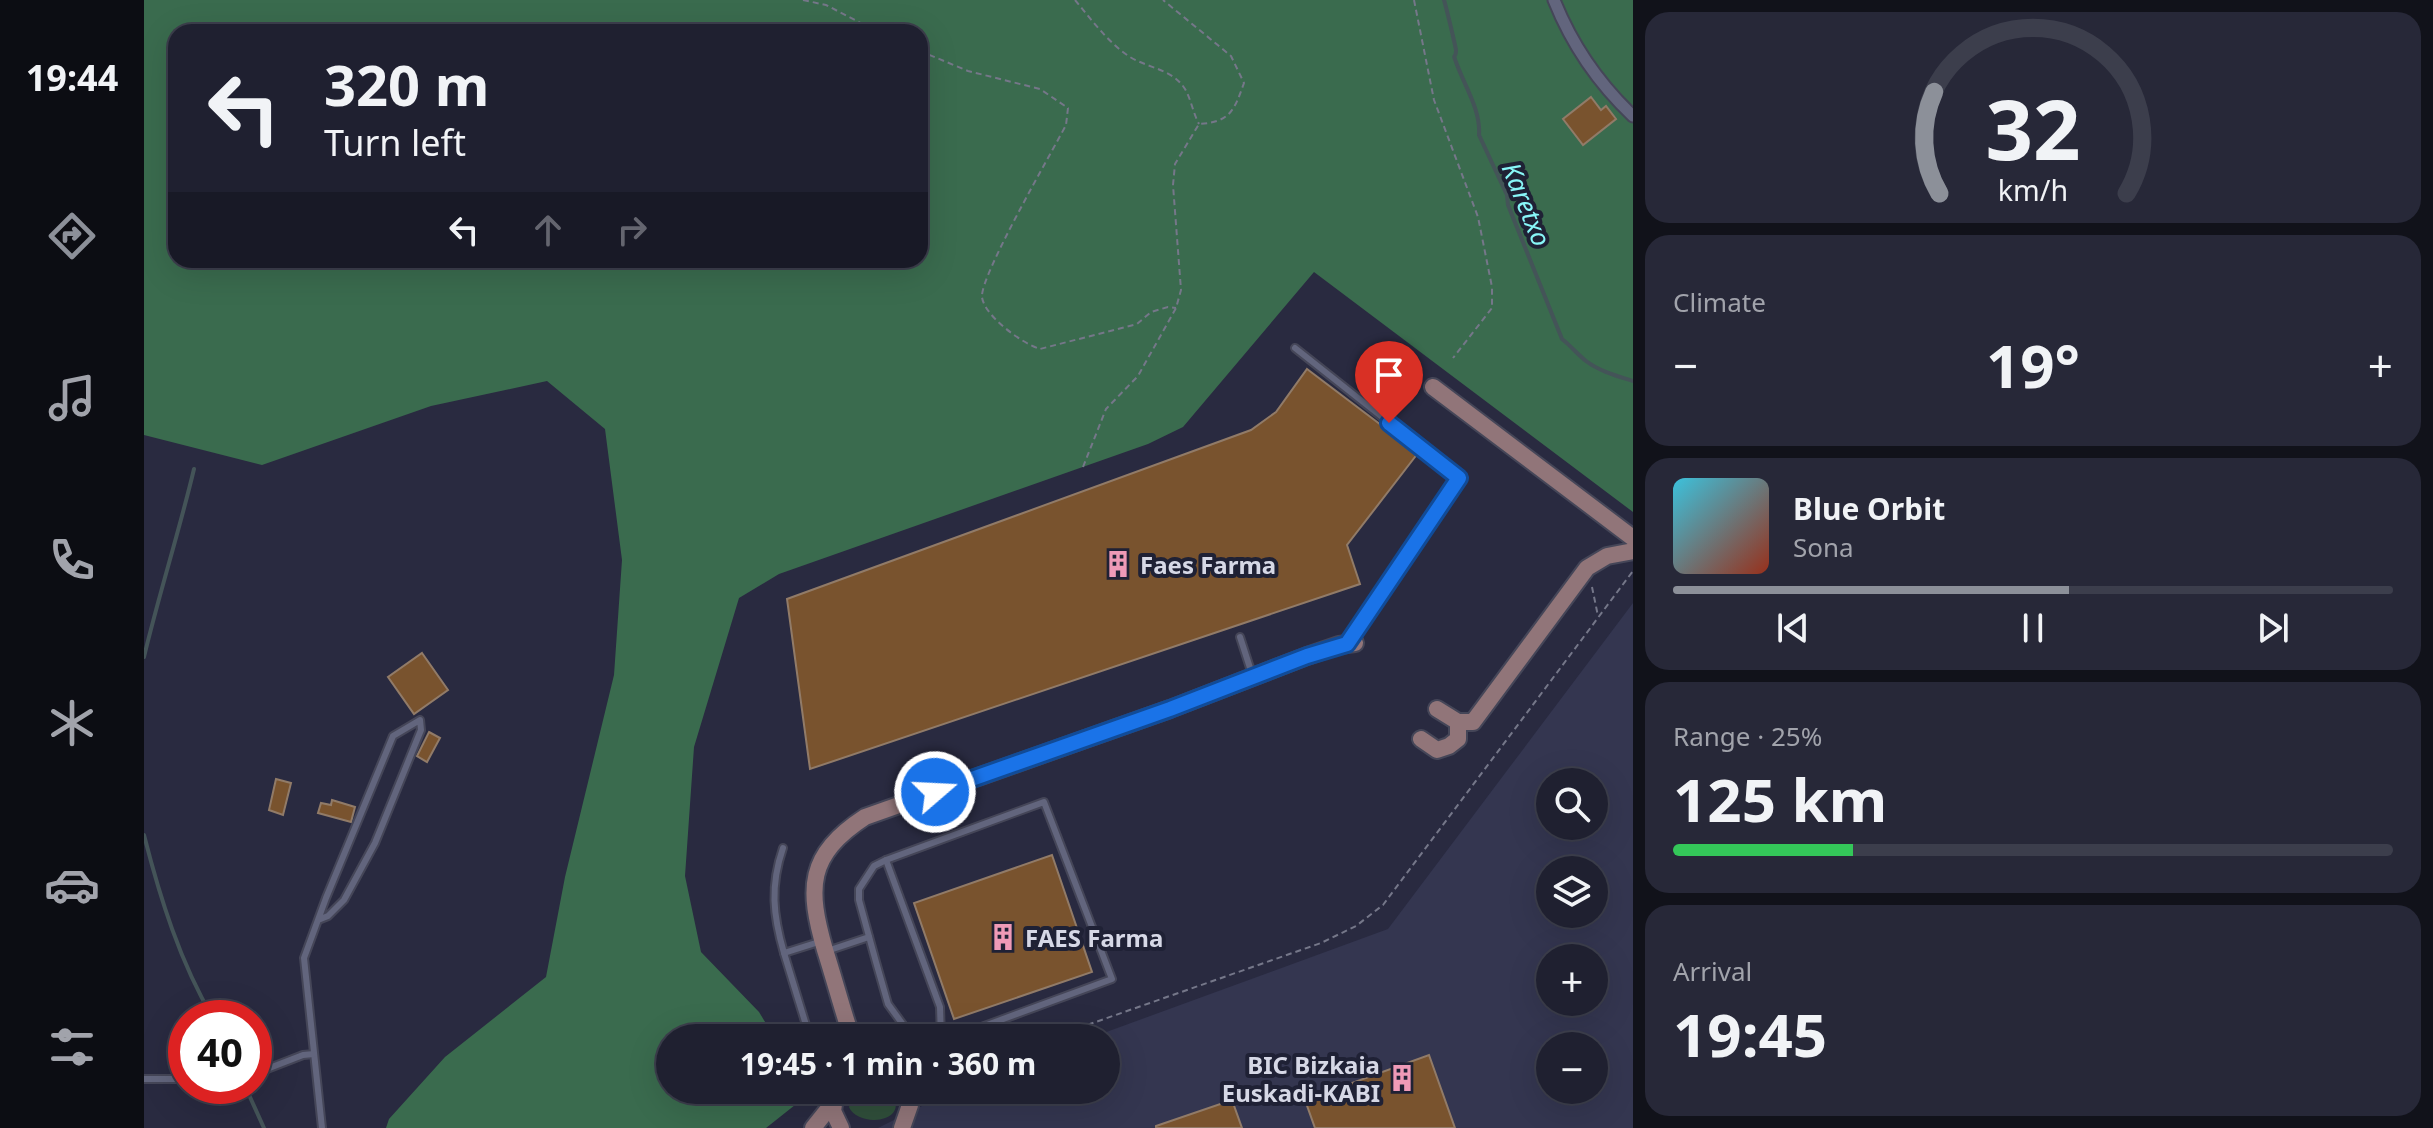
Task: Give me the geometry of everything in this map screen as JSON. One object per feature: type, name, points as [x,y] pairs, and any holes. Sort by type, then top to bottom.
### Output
[{"type":"street","points":[[1554,0],[1563,23],[1590,68],[1607,91],[1633,116]]},
{"type":"street","points":[[1433,387],[1633,538]]},
{"type":"street","points":[[1437,709],[1458,722],[1473,722],[1587,568],[1607,556],[1633,551]]},
{"type":"street","points":[[848,1024],[814,911],[817,869],[838,837],[865,817],[1351,644]]},
{"type":"street","points":[[1421,739],[1437,750],[1449,746],[1458,739],[1458,722]]},
{"type":"street","points":[[813,1128],[830,1104]]},
{"type":"street","points":[[835,1104],[836,1120],[841,1128]]},
{"type":"street","points":[[902,1128],[910,1104]]},
{"type":"lane","points":[[1295,348],[1459,478],[1351,644]]},
{"type":"lane","points":[[1240,637],[1253,677]]},
{"type":"lane","points":[[318,920],[328,916],[344,900],[375,843],[421,730],[420,720],[393,736],[318,920],[304,958],[322,1128]]},
{"type":"lane","points":[[902,1024],[888,1004],[859,900],[859,889],[874,866],[886,860],[1044,802],[1112,979],[990,1024]]},
{"type":"lane","points":[[783,848],[774,882],[777,928],[806,1024]]},
{"type":"lane","points":[[886,860],[940,1007],[940,1024]]},
{"type":"lane","points":[[784,953],[869,937]]},
{"type":"lane","points":[[272,1067],[314,1054]]},
{"type":"lane","points":[[144,1079],[168,1079]]},
{"type":"path","points":[[803,0],[826,5],[863,24]]},
{"type":"path","points":[[1075,0],[1128,56],[1169,73],[1186,89],[1191,111],[1199,124]]},
{"type":"path","points":[[1163,0],[1231,56],[1244,83],[1235,110],[1215,123],[1199,124]]},
{"type":"path","points":[[1414,0],[1434,100],[1478,217],[1492,287],[1492,308],[1453,358]]},
{"type":"path","points":[[928,54],[968,71],[1040,89],[1068,108],[1066,125],[991,267],[982,295],[986,310],[1027,345],[1040,349],[1137,324],[1151,312],[1176,308]]},
{"type":"path","points":[[1083,467],[1106,409],[1138,376],[1176,308],[1181,290],[1173,185],[1175,164],[1199,124]]},
{"type":"path","points":[[1090,1024],[1321,943],[1356,926],[1383,905],[1633,571]]},
{"type":"path","points":[[1591,585],[1599,617]]},
{"type":"shaded area","points":[[1633,603],[1633,1128],[878,1128],[926,1104],[1120,1104],[1120,1027],[1388,929]]},
{"type":"green space","points":[[144,0],[1633,0],[1633,512],[1314,272],[1183,427],[1148,444],[779,574],[739,598],[694,747],[685,876],[701,952],[759,1012],[766,1024],[656,1024],[656,1104],[795,1104],[766,1128],[386,1128],[389,1119],[445,1057],[546,977],[565,877],[614,675],[622,560],[605,429],[547,381],[431,406],[262,465],[144,435]]},
{"type":"green space","points":[[850,1104],[895,1104],[895,1110],[890,1116],[872,1120],[854,1114]]},
{"type":"building","points":[[1591,97],[1601,110],[1606,106],[1616,119],[1583,145],[1563,119]]},
{"type":"building","name":"Faes Farma","points":[[1307,369],[1418,453],[1347,545],[1360,584],[810,769],[787,599],[1251,430],[1276,412]]},
{"type":"building","points":[[422,653],[448,690],[414,714],[388,677]]},
{"type":"building","points":[[429,732],[440,738],[427,762],[417,756]]},
{"type":"building","points":[[276,779],[291,783],[283,815],[269,810]]},
{"type":"building","points":[[332,800],[355,807],[351,822],[318,813],[321,803],[331,805]]},
{"type":"building","name":"FAES Farma","points":[[1052,855],[1092,972],[954,1019],[914,903]]},
{"type":"building","name":"BIC Bizkaia Euskadi-KABI","points":[[1429,1055],[1455,1128],[1315,1128],[1305,1100]]},
{"type":"building","points":[[1232,1100],[1242,1128],[1156,1128],[1156,1126]]},
{"type":"waterway","name":"Karetxo","points":[[1444,0],[1456,50],[1454,57],[1475,107],[1479,135],[1507,195],[1508,205],[1562,339],[1591,365],[1633,381]]},
{"type":"waterway","points":[[144,657],[194,469]]},
{"type":"waterway","points":[[144,835],[172,929],[203,1000]]},
{"type":"waterway","points":[[253,1104],[264,1128]]},
{"type":"place","name":"Faes Farma","points":[[1118,564]]},
{"type":"place","name":"FAES Farma","points":[[1003,937]]},
{"type":"place","name":"BIC Bizkaia Euskadi-KABI","points":[[1402,1078]]},
{"type":"route","points":[[935,792],[1347,644],[1459,478],[1389,423]]}]
